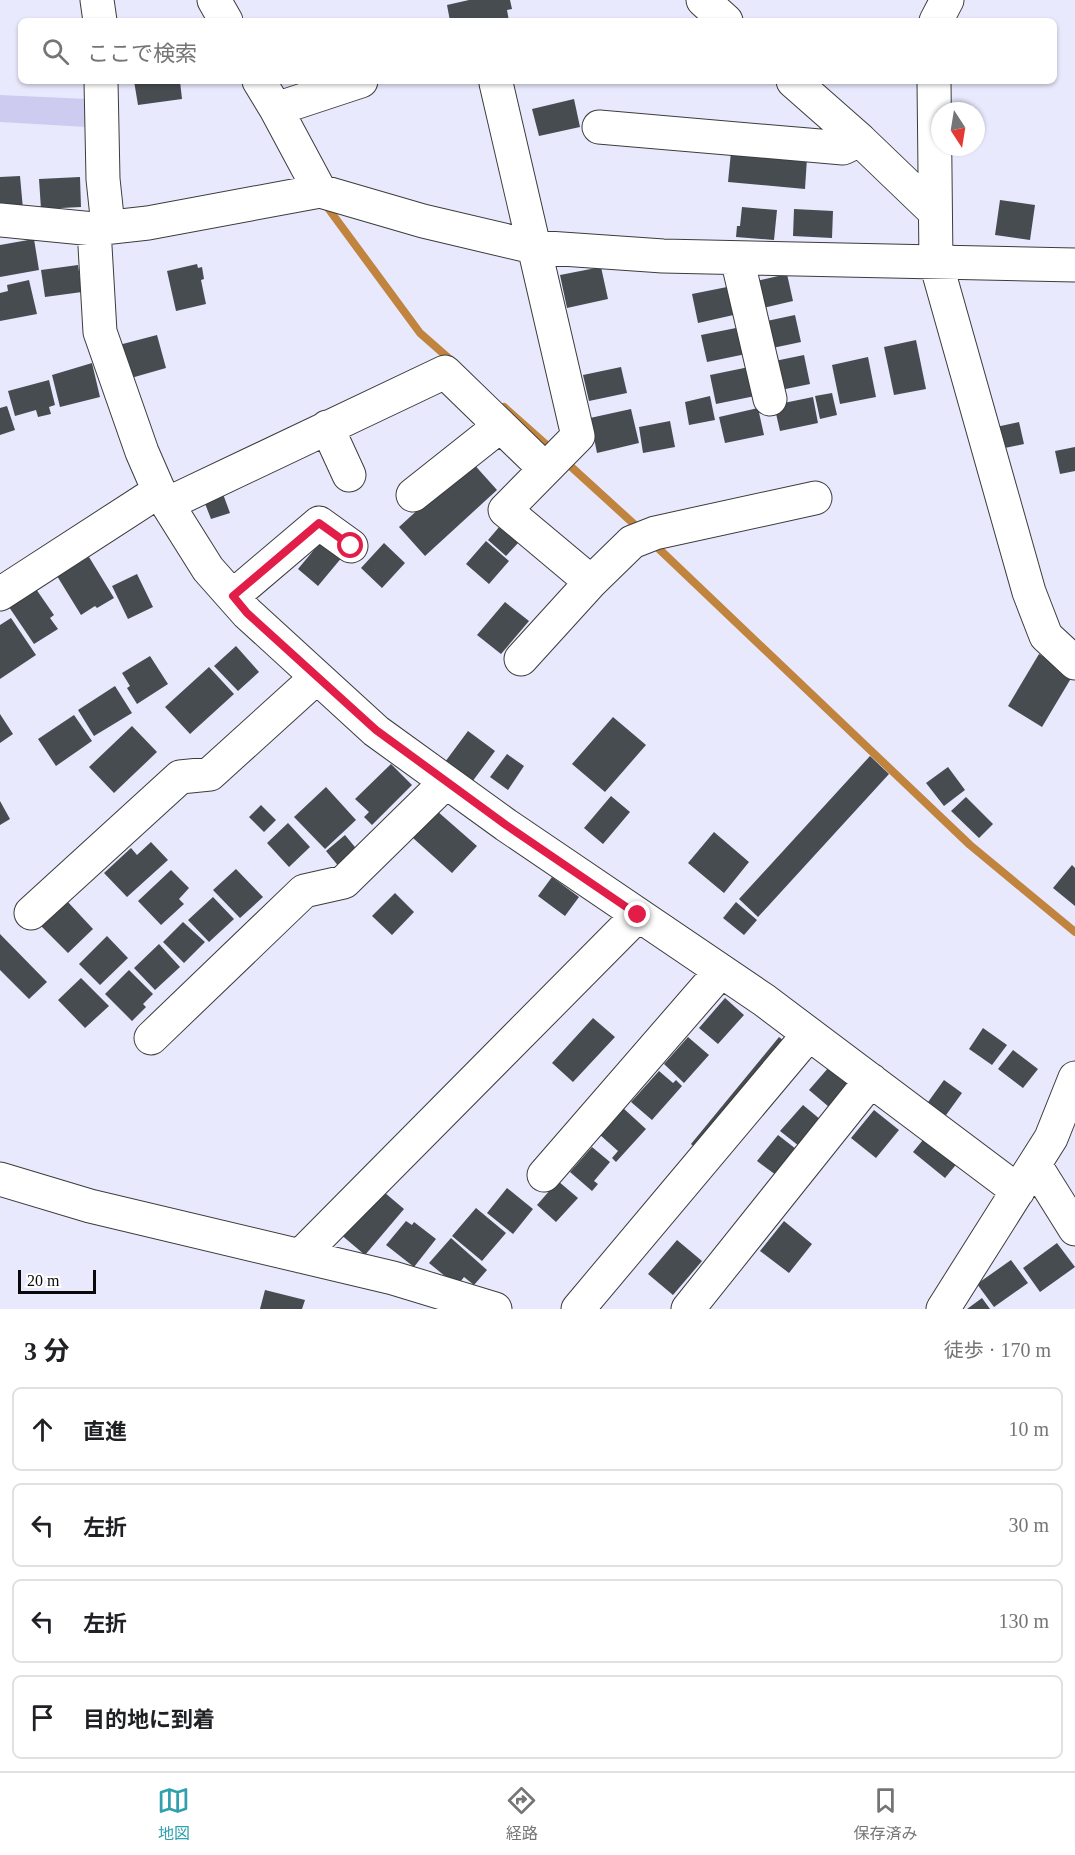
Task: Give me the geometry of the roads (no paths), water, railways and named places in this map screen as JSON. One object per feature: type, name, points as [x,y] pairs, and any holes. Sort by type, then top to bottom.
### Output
[{"type":"street","points":[[97,0],[100,18]]},
{"type":"street","points":[[214,0],[224,18]]},
{"type":"street","points":[[703,0],[723,18]]},
{"type":"street","points":[[938,18],[947,0]]},
{"type":"street","points":[[101,84],[103,179],[100,332],[142,452],[163,498],[208,569],[247,613],[376,730],[506,825],[764,1000],[871,1080],[1016,1180],[1075,1229]]},
{"type":"street","points":[[261,84],[320,191]]},
{"type":"street","points":[[276,109],[353,84]]},
{"type":"street","points":[[496,84],[578,436],[505,510],[591,582]]},
{"type":"street","points":[[797,84],[935,212]]},
{"type":"street","points":[[934,84],[936,262],[1029,592],[1046,636],[1075,663]]},
{"type":"street","points":[[599,127],[843,148],[860,140]]},
{"type":"street","points":[[0,220],[101,228],[148,223],[320,191],[423,221],[533,247],[663,256],[1075,265]]},
{"type":"street","points":[[736,258],[770,399]]},
{"type":"street","points":[[0,594],[163,498],[327,428],[444,372],[545,469]]},
{"type":"street","points":[[413,495],[500,426]]},
{"type":"street","points":[[327,428],[349,475]]},
{"type":"street","points":[[521,659],[591,582],[632,542],[655,533],[815,498]]},
{"type":"street","points":[[233,596],[319,523],[351,546]]},
{"type":"street","points":[[31,913],[180,777],[210,774],[317,677]]},
{"type":"street","points":[[152,1038],[304,891],[344,882],[446,782]]},
{"type":"street","points":[[300,1256],[638,915]]},
{"type":"street","points":[[543,1175],[721,971]]},
{"type":"street","points":[[578,1309],[809,1034]]},
{"type":"street","points":[[943,1309],[1016,1180],[1051,1138],[1075,1078]]},
{"type":"street","points":[[688,1309],[871,1080]]},
{"type":"street","points":[[0,1179],[90,1206],[393,1278],[460,1304],[495,1309]]},
{"type":"waterway","points":[[325,204],[420,333],[453,362]]},
{"type":"waterway","points":[[504,407],[550,448]]},
{"type":"waterway","points":[[567,463],[635,525]]},
{"type":"waterway","points":[[658,548],[970,845],[1075,932]]}]
